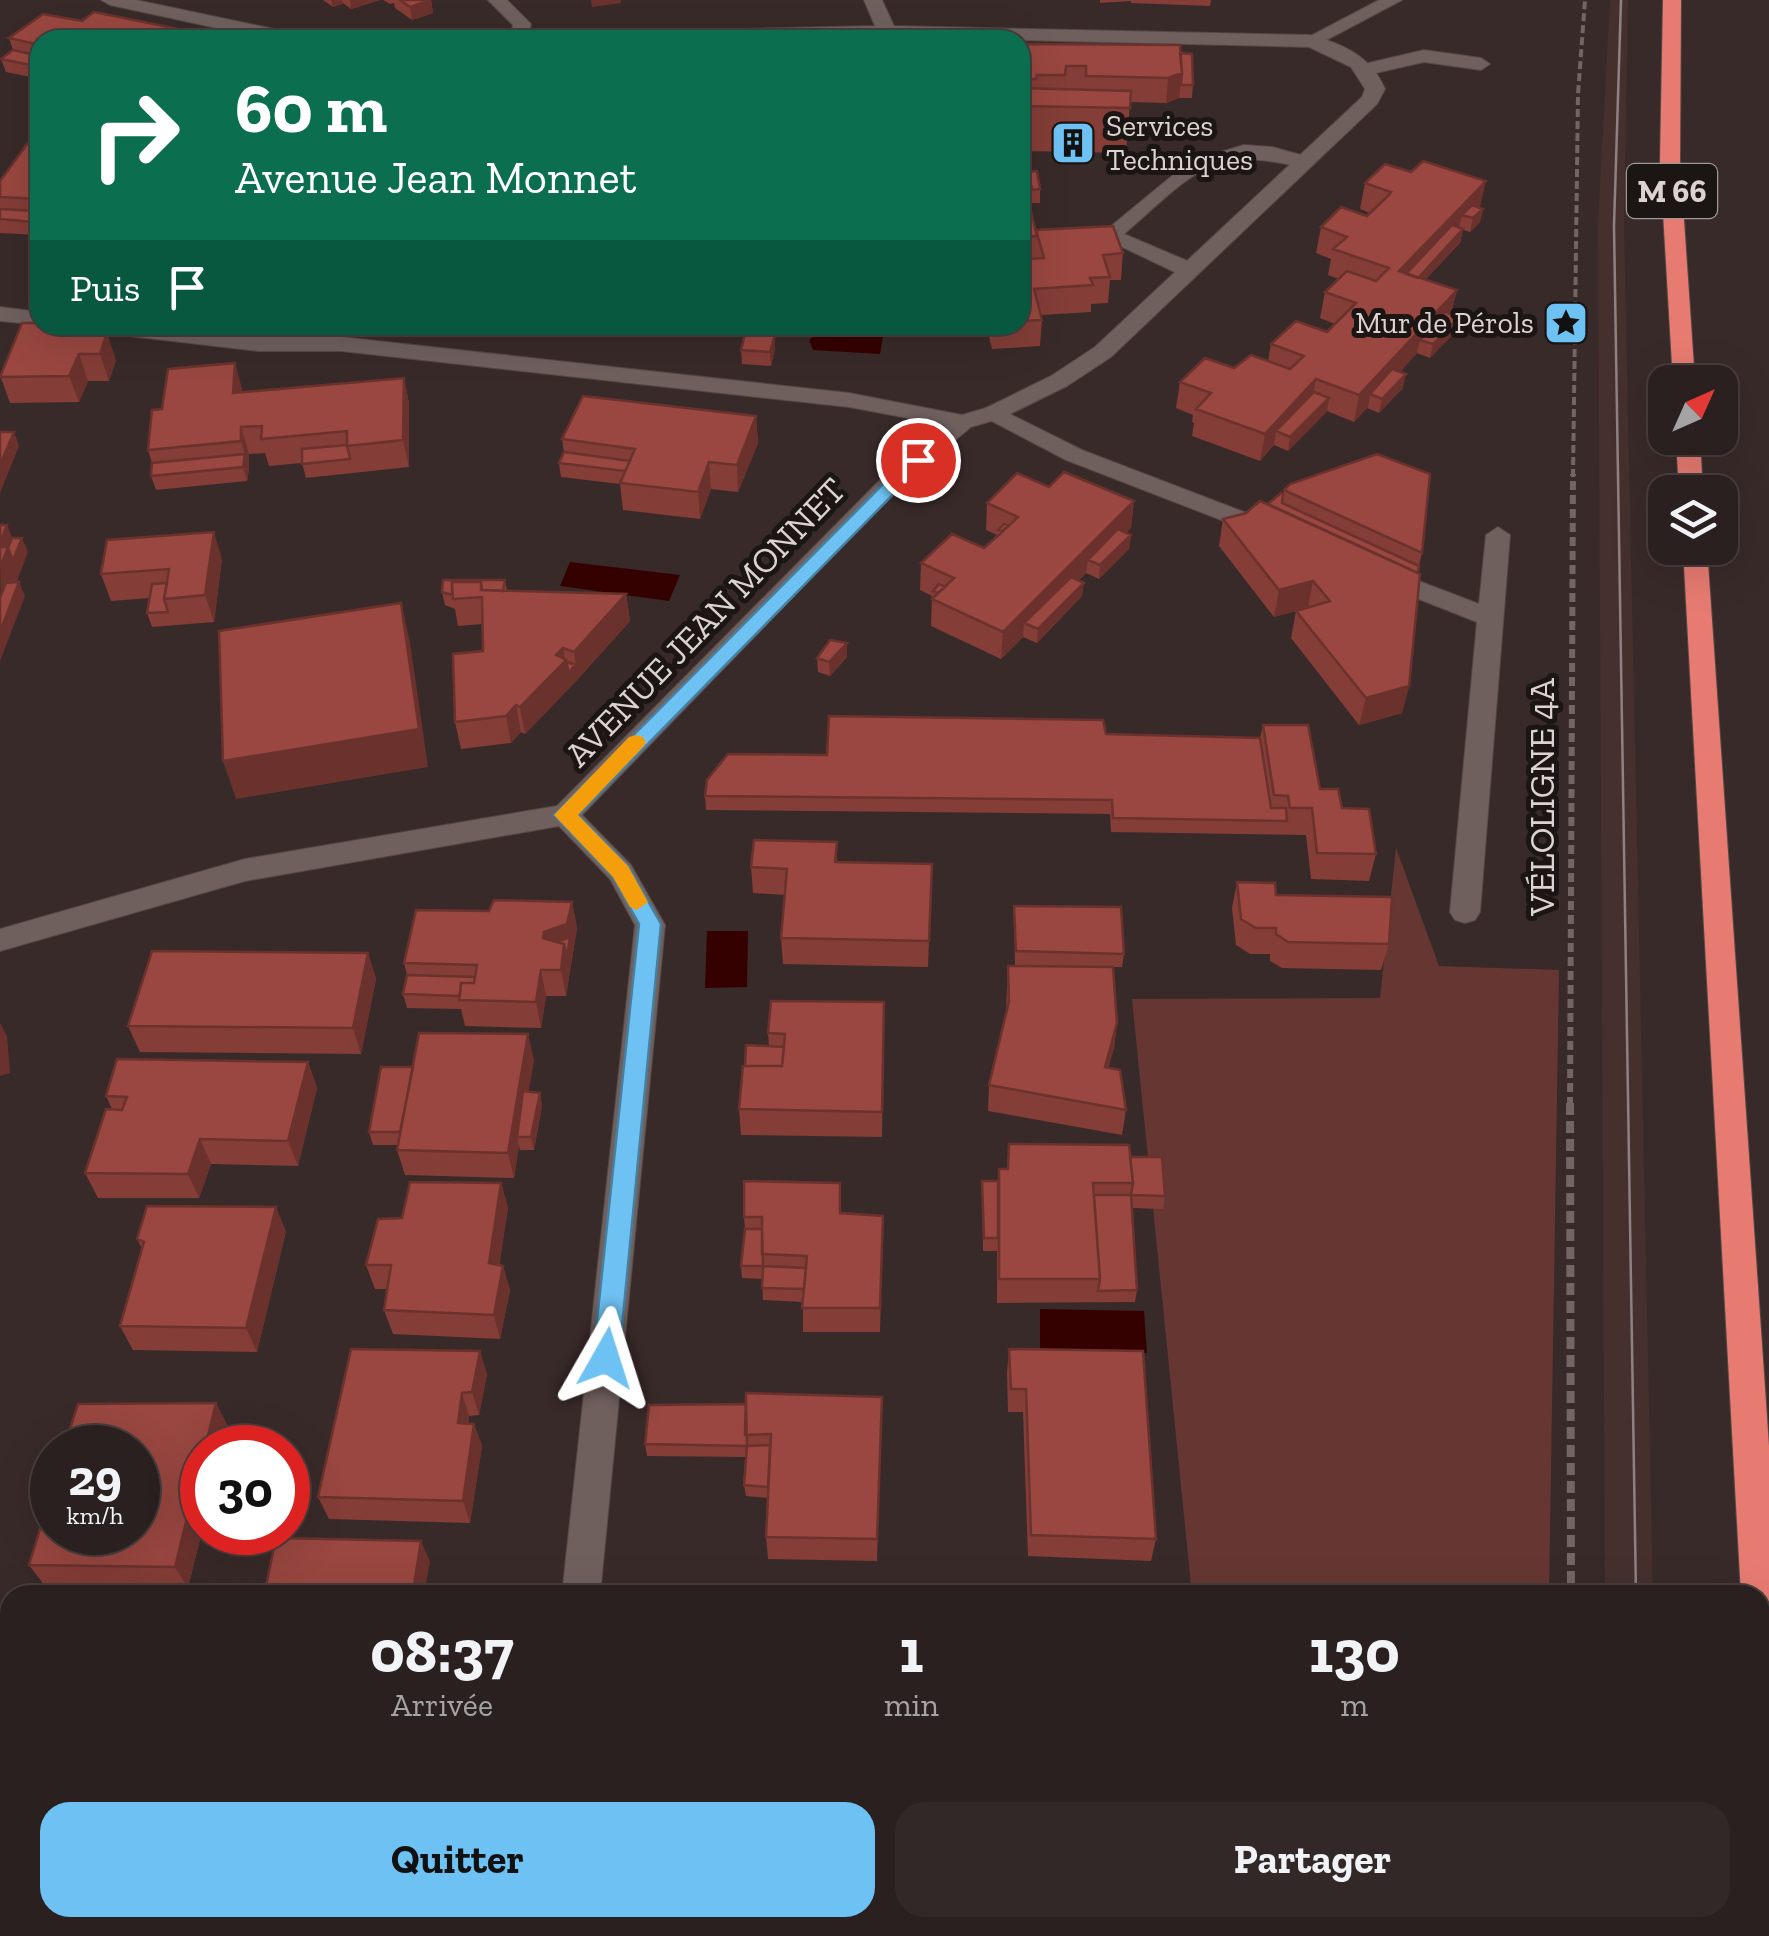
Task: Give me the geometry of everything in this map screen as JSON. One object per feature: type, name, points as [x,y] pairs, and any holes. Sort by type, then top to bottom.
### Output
[{"type":"highway","name":"M 66","points":[[1672,0],[1670,162],[1683,365]]},
{"type":"highway","points":[[1695,565],[1760,1585]]},
{"type":"street","points":[[110,0],[251,30]]},
{"type":"street","points":[[498,0],[522,24],[521,30]]},
{"type":"street","points":[[873,0],[886,30]]},
{"type":"street","points":[[1310,41],[1393,0]]},
{"type":"street","points":[[1030,34],[1310,41],[1352,58],[1369,72],[1424,56],[1481,64]]},
{"type":"street","name":"AVENUE JEAN MONNET","points":[[0,940],[245,870],[565,815],[895,478],[963,422],[994,413],[1060,381],[1103,352],[1370,100],[1375,88],[1369,72]]},
{"type":"street","points":[[1189,270],[1110,236],[1201,162],[1220,152],[1252,149],[1305,162]]},
{"type":"street","points":[[0,314],[30,318]]},
{"type":"street","points":[[180,335],[258,344],[341,344],[848,400],[963,422]]},
{"type":"street","points":[[994,413],[1074,455],[1288,538]]},
{"type":"street","points":[[1465,912],[1498,535]]},
{"type":"street","points":[[1362,567],[1491,618]]},
{"type":"street","points":[[565,815],[621,872],[650,924],[583,1585]]},
{"type":"path","name":"VÉLOLIGNE 4A","points":[[1571,1585],[1569,844],[1578,94],[1585,0]]},
{"type":"shaded area","points":[[1610,0],[1628,0],[1624,227],[1653,1585],[1605,1585],[1598,224]]},
{"type":"shaded area","points":[[815,335],[883,336],[880,354],[813,350],[809,340]]},
{"type":"shaded area","points":[[570,562],[680,575],[669,601],[560,586]]},
{"type":"shaded area","points":[[1396,848],[1439,966],[1559,970],[1549,1585],[1191,1585],[1132,999],[1380,998]]},
{"type":"shaded area","points":[[707,931],[748,931],[747,987],[705,988]]},
{"type":"shaded area","points":[[1040,1309],[1144,1311],[1147,1353],[1040,1351]]},
{"type":"building","points":[[400,0],[430,0],[410,7]]},
{"type":"building","points":[[94,12],[183,30],[30,30],[30,43],[9,38],[43,14],[82,21]]},
{"type":"building","points":[[1030,44],[1180,45],[1182,73],[1168,78],[1086,76],[1086,66],[1066,66],[1065,75],[1037,75],[1030,79]]},
{"type":"building","points":[[13,50],[30,54],[30,65],[1,59]]},
{"type":"building","points":[[1180,53],[1192,54],[1193,85],[1181,85]]},
{"type":"building","points":[[1030,88],[1131,91],[1130,108],[1030,106]]},
{"type":"building","points":[[30,140],[30,198],[0,197],[0,181]]},
{"type":"building","points":[[1423,161],[1486,181],[1399,271],[1457,290],[1359,395],[1316,379],[1265,434],[1196,409],[1211,393],[1180,382],[1205,358],[1234,368],[1251,355],[1290,369],[1304,356],[1271,344],[1296,321],[1327,332],[1356,303],[1325,292],[1347,271],[1376,281],[1389,268],[1333,249],[1347,237],[1321,227],[1341,207],[1367,216],[1388,196],[1391,192],[1365,183],[1385,164],[1411,172]]},
{"type":"building","points":[[1037,171],[1040,189],[1032,190],[1030,172]]},
{"type":"building","points":[[1472,205],[1483,209],[1473,218],[1462,215]]},
{"type":"building","points":[[1030,207],[1037,236],[1030,236]]},
{"type":"building","points":[[0,209],[30,211],[30,222],[0,219]]},
{"type":"building","points":[[1452,225],[1463,229],[1418,278],[1406,274]]},
{"type":"building","points":[[1113,226],[1123,253],[1103,255],[1110,277],[1090,278],[1093,285],[1034,289],[1042,320],[1030,321],[1030,259],[1044,258],[1036,230]]},
{"type":"building","points":[[1445,312],[1459,317],[1433,344],[1420,340]]},
{"type":"building","points":[[22,323],[30,323],[30,335],[106,335],[100,354],[79,354],[69,376],[0,377]]},
{"type":"building","points":[[745,335],[775,335],[770,352],[741,350]]},
{"type":"building","points":[[235,363],[233,393],[404,378],[403,440],[347,446],[347,431],[261,439],[262,426],[241,427],[241,441],[148,450],[152,410],[162,409],[168,369]]},
{"type":"building","points":[[1392,369],[1406,374],[1382,399],[1370,394]]},
{"type":"building","points":[[1314,392],[1329,398],[1290,437],[1276,431]]},
{"type":"building","points":[[583,396],[756,416],[737,465],[709,462],[698,492],[620,483],[635,449],[562,439]]},
{"type":"building","points":[[0,432],[14,432],[0,465]]},
{"type":"building","points":[[347,445],[350,459],[302,464],[302,449]]},
{"type":"building","points":[[564,452],[630,461],[625,471],[559,463]]},
{"type":"building","points":[[245,454],[243,467],[151,476],[152,463]]},
{"type":"building","points":[[1377,454],[1430,474],[1422,553],[1284,490],[1290,484]]},
{"type":"building","points":[[1064,472],[1134,501],[1003,632],[932,599],[954,578],[921,563],[952,534],[984,548],[1000,534],[1018,517],[987,503],[1017,473],[1049,487]]},
{"type":"building","points":[[1281,493],[1282,503],[1419,566],[1418,573],[1268,504]]},
{"type":"building","points":[[1260,501],[1420,574],[1409,686],[1366,698],[1296,611],[1330,601],[1313,581],[1279,590],[1223,519],[1246,513]]},
{"type":"building","points":[[1118,529],[1131,535],[1100,565],[1088,560]]},
{"type":"building","points":[[214,532],[205,595],[164,599],[169,569],[101,574],[107,540]]},
{"type":"building","points":[[12,538],[22,538],[13,560],[8,548]]},
{"type":"building","points":[[0,547],[8,547],[0,568]]},
{"type":"building","points":[[1071,577],[1084,583],[1038,629],[1024,623]]},
{"type":"building","points":[[443,580],[505,580],[503,591],[482,590],[481,582],[452,582],[452,595],[442,592]]},
{"type":"building","points":[[19,582],[0,632],[0,598],[6,583]]},
{"type":"building","points":[[452,582],[481,582],[481,590],[626,594],[574,652],[563,648],[556,655],[566,660],[520,707],[516,705],[506,716],[455,722],[453,654],[483,651],[482,597],[453,599]]},
{"type":"building","points":[[167,583],[164,599],[168,612],[147,613],[152,584]]},
{"type":"building","points":[[401,603],[419,729],[223,761],[219,631]]},
{"type":"building","points":[[830,640],[847,643],[829,662],[817,658]]},
{"type":"building","points":[[829,716],[1103,720],[1106,734],[1260,738],[1271,808],[1286,808],[1287,821],[1113,818],[1112,800],[705,796],[707,780],[728,754],[827,755]]},
{"type":"building","points":[[1263,725],[1308,725],[1320,789],[1338,789],[1342,808],[1369,809],[1376,854],[1317,853],[1312,808],[1290,808],[1288,796],[1274,795]]},
{"type":"building","points":[[754,840],[837,842],[835,862],[932,864],[929,941],[781,938],[787,869],[751,867]]},
{"type":"building","points":[[1237,882],[1275,883],[1276,895],[1392,897],[1389,944],[1288,942],[1276,934],[1276,928],[1256,928],[1241,919]]},
{"type":"building","points":[[494,900],[572,902],[567,924],[544,932],[543,938],[564,944],[561,970],[541,970],[536,1002],[459,1000],[461,983],[474,983],[477,965],[404,963],[416,910],[489,911]]},
{"type":"building","points":[[1014,906],[1121,907],[1124,954],[1016,951]]},
{"type":"building","points":[[570,937],[567,957],[564,944],[556,942]]},
{"type":"building","points":[[152,951],[368,953],[353,1028],[128,1026]]},
{"type":"building","points":[[1008,966],[1113,967],[1117,1023],[1105,1067],[1120,1070],[1126,1110],[989,1085],[1009,1001]]},
{"type":"building","points":[[407,975],[475,977],[474,983],[461,983],[460,996],[403,994]]},
{"type":"building","points":[[771,1001],[884,1002],[882,1112],[739,1109],[743,1066],[782,1066],[785,1034],[768,1033]]},
{"type":"building","points":[[419,1033],[528,1034],[508,1153],[397,1150]]},
{"type":"building","points":[[746,1045],[784,1047],[782,1066],[745,1066]]},
{"type":"building","points":[[117,1059],[308,1062],[288,1141],[200,1139],[188,1174],[85,1173],[106,1109],[122,1110],[127,1097],[106,1096]]},
{"type":"building","points":[[381,1067],[413,1067],[400,1132],[369,1132]]},
{"type":"building","points":[[523,1091],[540,1093],[531,1137],[517,1137]]},
{"type":"building","points":[[1009,1144],[1129,1145],[1133,1183],[1093,1183],[1100,1279],[999,1279],[999,1169],[1008,1169]]},
{"type":"building","points":[[1130,1157],[1162,1157],[1165,1196],[1131,1195]]},
{"type":"building","points":[[744,1181],[840,1183],[840,1213],[883,1216],[880,1308],[802,1308],[807,1256],[762,1254],[762,1217],[744,1217]]},
{"type":"building","points":[[982,1181],[998,1181],[998,1238],[984,1238]]},
{"type":"building","points":[[410,1182],[501,1183],[489,1263],[503,1266],[494,1315],[384,1310],[391,1265],[366,1265],[378,1219],[402,1218]]},
{"type":"building","points":[[1094,1195],[1131,1195],[1137,1290],[1098,1291]]},
{"type":"building","points":[[147,1206],[276,1207],[246,1328],[120,1326],[144,1242],[137,1239]]},
{"type":"building","points":[[745,1229],[762,1229],[763,1266],[741,1266]]},
{"type":"building","points":[[763,1266],[806,1268],[804,1289],[762,1288]]},
{"type":"building","points":[[351,1349],[480,1351],[472,1392],[462,1393],[458,1423],[474,1424],[463,1501],[318,1497]]},
{"type":"building","points":[[1009,1349],[1143,1351],[1156,1539],[1031,1535],[1026,1389],[1011,1389]]},
{"type":"building","points":[[746,1393],[882,1397],[877,1539],[766,1537],[771,1434],[745,1435]]},
{"type":"building","points":[[216,1403],[211,1425],[180,1425],[180,1547],[175,1567],[29,1565],[32,1555],[160,1555],[160,1425],[71,1425],[78,1404]]},
{"type":"building","points":[[746,1404],[747,1446],[645,1444],[649,1405]]},
{"type":"building","points":[[770,1445],[768,1487],[744,1485],[747,1446]]},
{"type":"building","points":[[310,1539],[421,1541],[414,1585],[266,1585],[272,1555],[310,1555]]},
{"type":"tram line","points":[[1621,0],[1614,226],[1636,1585]]},
{"type":"slow traffic","points":[[636,742],[565,815],[621,872],[637,902]]},
{"type":"place","name":"Services Techniques","points":[[1073,143]]},
{"type":"place","name":"Mur de Pérols","points":[[1566,323]]},
{"type":"route","points":[[606,1358],[650,924],[621,872],[565,815],[895,478],[918,460]]}]
